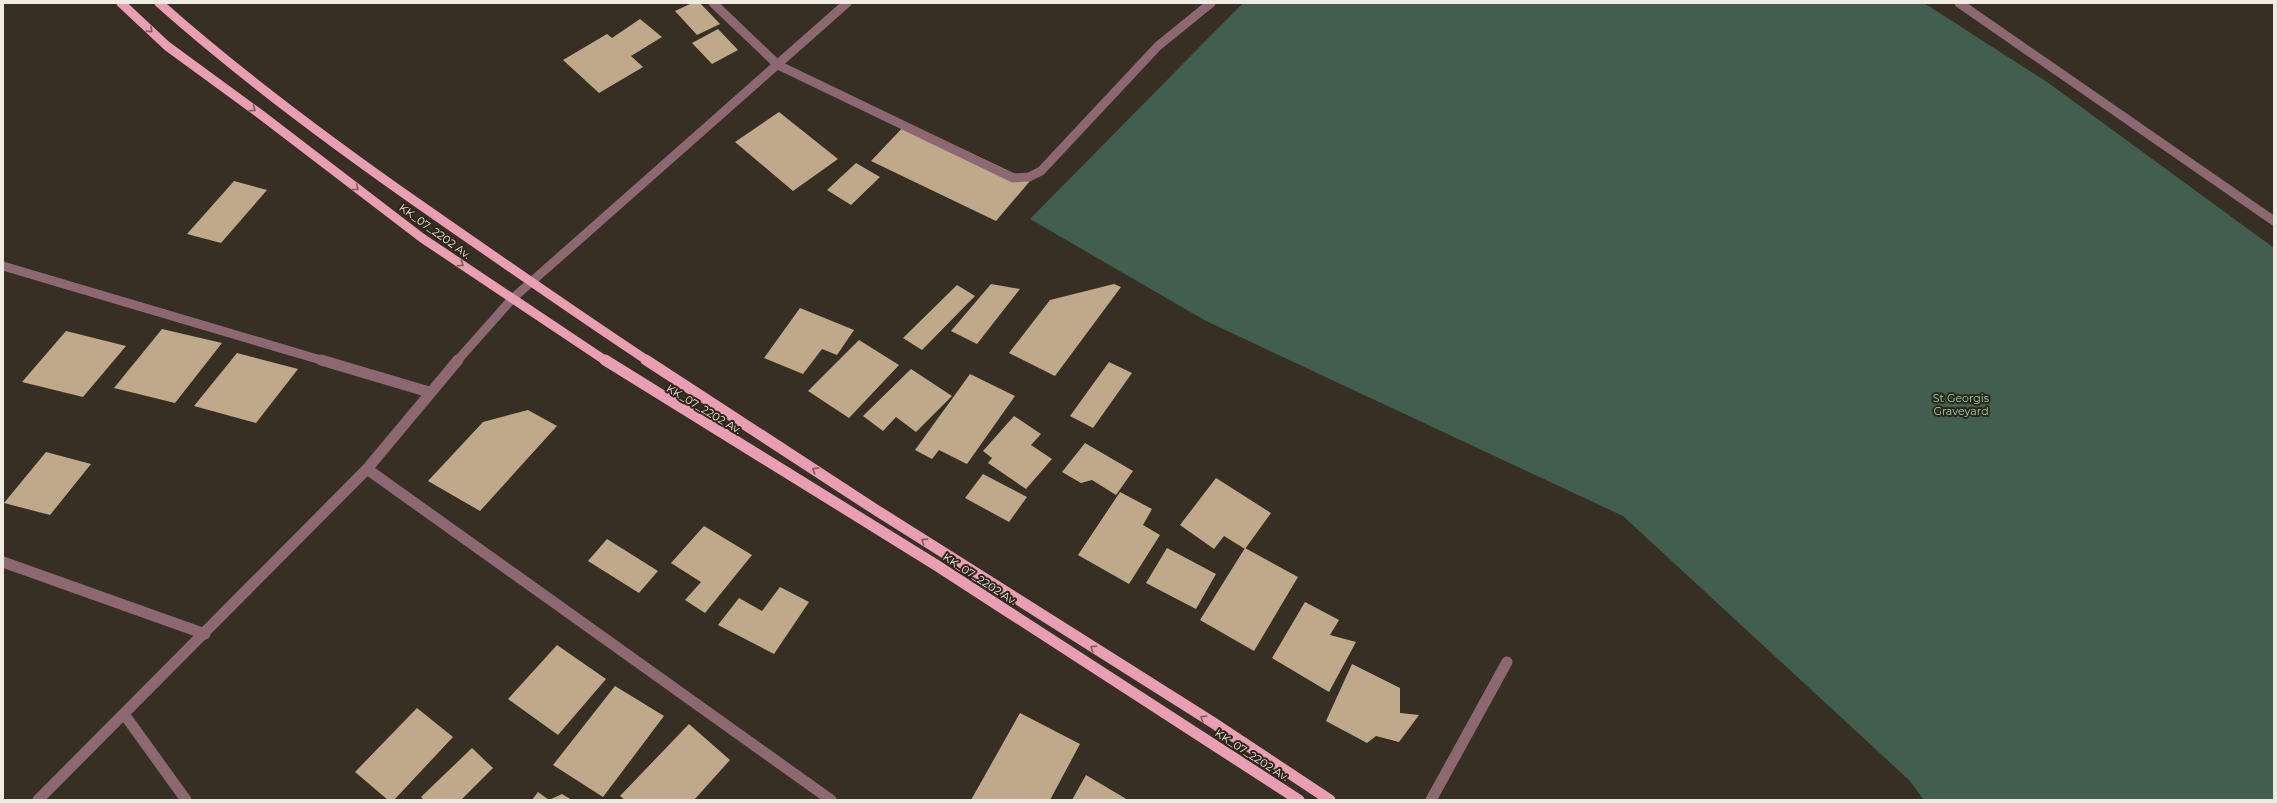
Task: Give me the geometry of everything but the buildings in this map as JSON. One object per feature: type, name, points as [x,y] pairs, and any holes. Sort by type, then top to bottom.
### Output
[{"type":"main road","name":"KK_07_2202 Av.","points":[[121,3],[167,46],[260,114],[422,238],[512,299],[650,390],[936,565],[1299,800]]},
{"type":"main road","points":[[159,3],[207,48],[287,109],[531,282],[695,392],[1008,595],[1278,765],[1330,800]]},
{"type":"street","points":[[713,3],[778,65],[1013,178],[1029,177],[1041,171],[1158,46],[1211,3]]},
{"type":"street","points":[[38,800],[205,634],[367,469],[429,392],[512,299],[847,3]]},
{"type":"street","points":[[1960,3],[2274,222]]},
{"type":"street","points":[[3,266],[429,392]]},
{"type":"street","points":[[367,469],[831,800]]},
{"type":"street","points":[[3,562],[205,634]]},
{"type":"street","points":[[1431,800],[1507,662]]},
{"type":"street","points":[[124,714],[186,800]]},
{"type":"green space","name":"St Georgis Graveyard","points":[[1243,3],[1924,3],[2047,82],[2274,248],[2274,800],[1924,800],[1909,780],[1623,516],[1206,321],[1030,219]]}]
